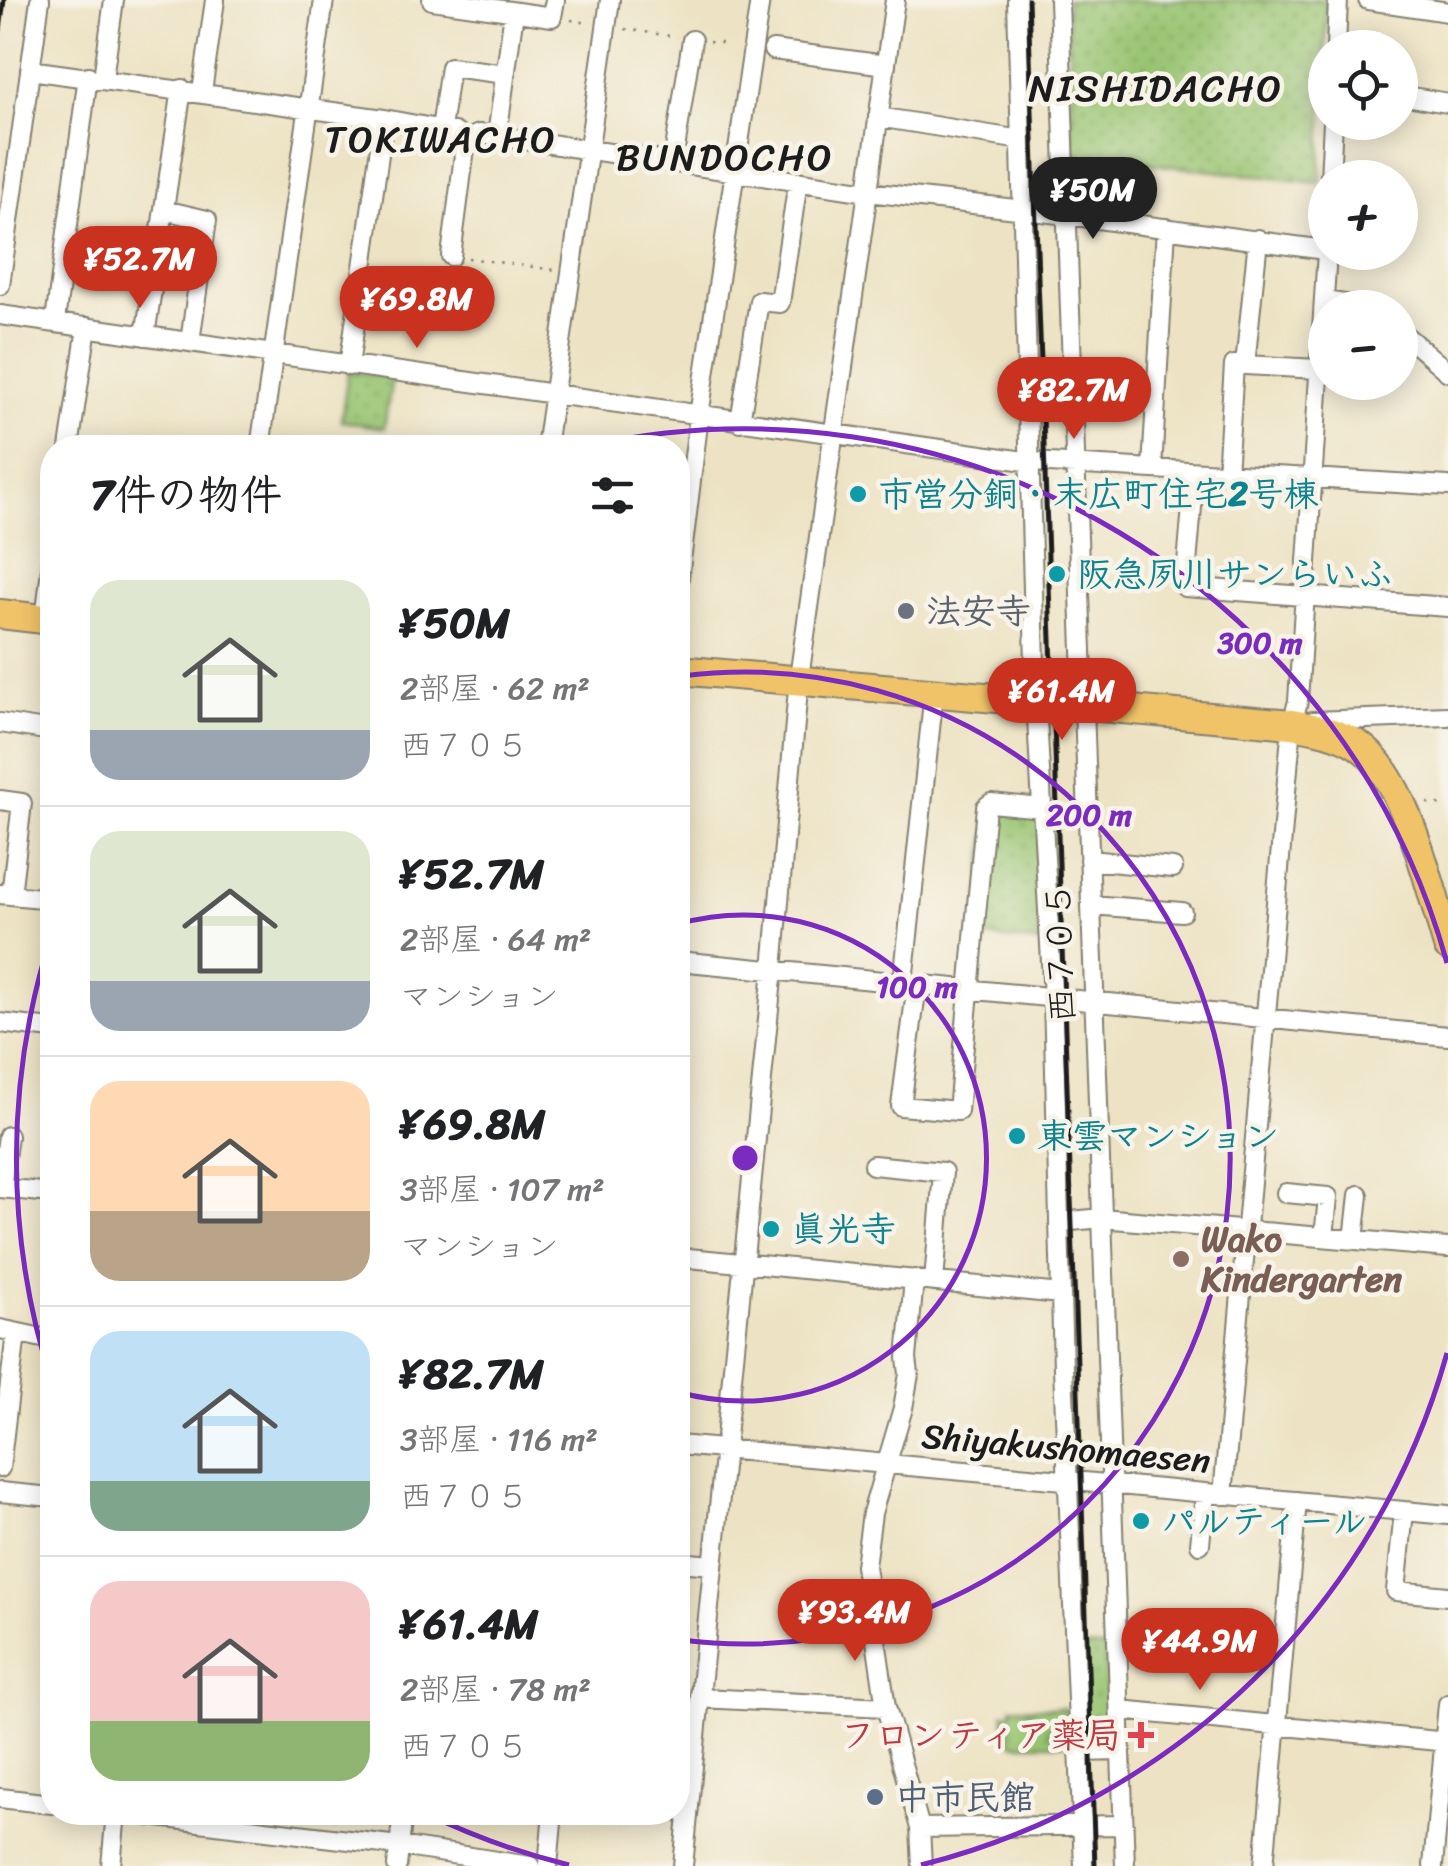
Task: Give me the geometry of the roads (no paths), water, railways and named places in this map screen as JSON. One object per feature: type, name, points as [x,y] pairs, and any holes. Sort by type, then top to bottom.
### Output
[{"type":"highway","points":[[0,614],[40,619]]},
{"type":"highway","points":[[690,671],[1292,724],[1341,736],[1360,746],[1384,772],[1406,814],[1448,946]]},
{"type":"street","points":[[0,284],[40,0]]},
{"type":"street","points":[[55,321],[95,77],[114,0]]},
{"type":"street","points":[[145,336],[164,210],[214,0]]},
{"type":"street","points":[[262,435],[324,0]]},
{"type":"street","points":[[432,0],[474,3],[514,12],[553,9]]},
{"type":"street","points":[[548,435],[610,0]]},
{"type":"street","points":[[690,489],[760,0]]},
{"type":"street","points":[[690,1797],[773,969],[798,678],[896,0]]},
{"type":"street","points":[[1017,0],[1036,701],[1054,997],[1060,1294],[1084,1866]]},
{"type":"street","name":"西７０５","points":[[1059,0],[1126,1866]]},
{"type":"street","points":[[1337,30],[1338,0]]},
{"type":"street","points":[[1368,0],[1448,12]]},
{"type":"street","points":[[497,136],[514,12]]},
{"type":"street","points":[[673,162],[692,40]]},
{"type":"street","points":[[774,50],[886,66]]},
{"type":"street","points":[[440,129],[450,67],[506,74]]},
{"type":"street","points":[[30,70],[384,119],[454,132],[466,140]]},
{"type":"street","points":[[1418,97],[1448,103]]},
{"type":"street","points":[[878,118],[1020,140]]},
{"type":"street","points":[[349,366],[384,119]]},
{"type":"street","points":[[466,140],[479,134],[497,136],[868,192],[1308,248]]},
{"type":"street","points":[[452,256],[466,140]]},
{"type":"street","points":[[740,422],[759,302],[780,303],[798,182]]},
{"type":"street","points":[[164,210],[207,220],[190,342]]},
{"type":"street","points":[[1152,469],[1166,228]]},
{"type":"street","points":[[1246,365],[1258,239]]},
{"type":"street","points":[[0,315],[1032,462],[1448,486]]},
{"type":"street","points":[[71,435],[87,326]]},
{"type":"street","points":[[1418,346],[1448,372]]},
{"type":"street","points":[[1226,474],[1234,365],[1308,368]]},
{"type":"street","points":[[1200,1544],[1214,1494],[1248,1230],[1292,724],[1298,701],[1316,400]]},
{"type":"street","points":[[1195,472],[1185,587],[1448,607]]},
{"type":"street","points":[[934,692],[901,1106],[958,1111],[986,807],[990,802],[1042,808]]},
{"type":"street","points":[[1292,724],[1339,718],[1448,716]]},
{"type":"street","points":[[0,724],[40,729]]},
{"type":"street","points":[[0,800],[22,803],[6,894],[40,898]]},
{"type":"street","points":[[1089,860],[1173,868]]},
{"type":"street","points":[[1090,905],[1182,912]]},
{"type":"street","points":[[690,961],[1448,1036]]},
{"type":"street","points":[[0,1023],[40,1027]]},
{"type":"street","points":[[8,1136],[1,1188],[40,1192]]},
{"type":"street","points":[[873,1165],[943,1172],[934,1282]]},
{"type":"street","points":[[1286,1192],[1328,1197],[1324,1237]]},
{"type":"street","points":[[1354,1240],[1358,1195]]},
{"type":"street","points":[[1060,1222],[1102,1218],[1448,1248]]},
{"type":"street","points":[[690,1258],[1060,1294]]},
{"type":"street","points":[[914,1280],[904,1408],[872,1513],[865,1566],[886,1708],[920,1828],[922,1866]]},
{"type":"street","points":[[0,1468],[8,1331],[40,1338]]},
{"type":"street","name":"Shiyakushomaesen","points":[[690,1446],[1448,1514]]},
{"type":"street","points":[[0,1492],[40,1497]]},
{"type":"street","points":[[1264,1866],[1296,1501]]},
{"type":"street","points":[[1404,1511],[1396,1591],[1448,1596]]},
{"type":"street","points":[[690,1563],[713,1565]]},
{"type":"street","points":[[700,1698],[886,1708]]},
{"type":"street","points":[[1433,1866],[1448,1704]]},
{"type":"street","points":[[1120,1710],[1446,1741]]},
{"type":"street","points":[[1080,1752],[1122,1750]]},
{"type":"street","points":[[0,1798],[40,1803]]},
{"type":"street","points":[[110,1866],[115,1825]]},
{"type":"street","points":[[224,1825],[530,1866]]},
{"type":"street","points":[[397,1866],[401,1825]]},
{"type":"street","points":[[548,1866],[552,1825]]},
{"type":"street","points":[[683,1866],[687,1825]]},
{"type":"street","points":[[920,1828],[1124,1825]]},
{"type":"railway","points":[[0,30],[4,0]]},
{"type":"railway","points":[[1028,0],[1095,1866]]},
{"type":"place","name":"市営分銅・末広町住宅2号棟","points":[[858,494]]},
{"type":"place","name":"阪急夙川サンらいふ","points":[[1057,574]]},
{"type":"place","name":"法安寺","points":[[906,611]]},
{"type":"place","name":"東雲マンション","points":[[1017,1136]]},
{"type":"place","name":"眞光寺","points":[[771,1229]]},
{"type":"place","name":"Wako Kindergarten","points":[[1181,1259]]},
{"type":"place","name":"パルティール","points":[[1141,1521]]},
{"type":"place","name":"フロンティア薬局","points":[[1141,1735]]},
{"type":"place","name":"中市民館","points":[[875,1797]]},
{"type":"district","name":"NISHIDACHO","points":[[1156,88]]},
{"type":"district","name":"TOKIWACHO","points":[[441,139]]},
{"type":"district","name":"BUNDOCHO","points":[[725,157]]}]
